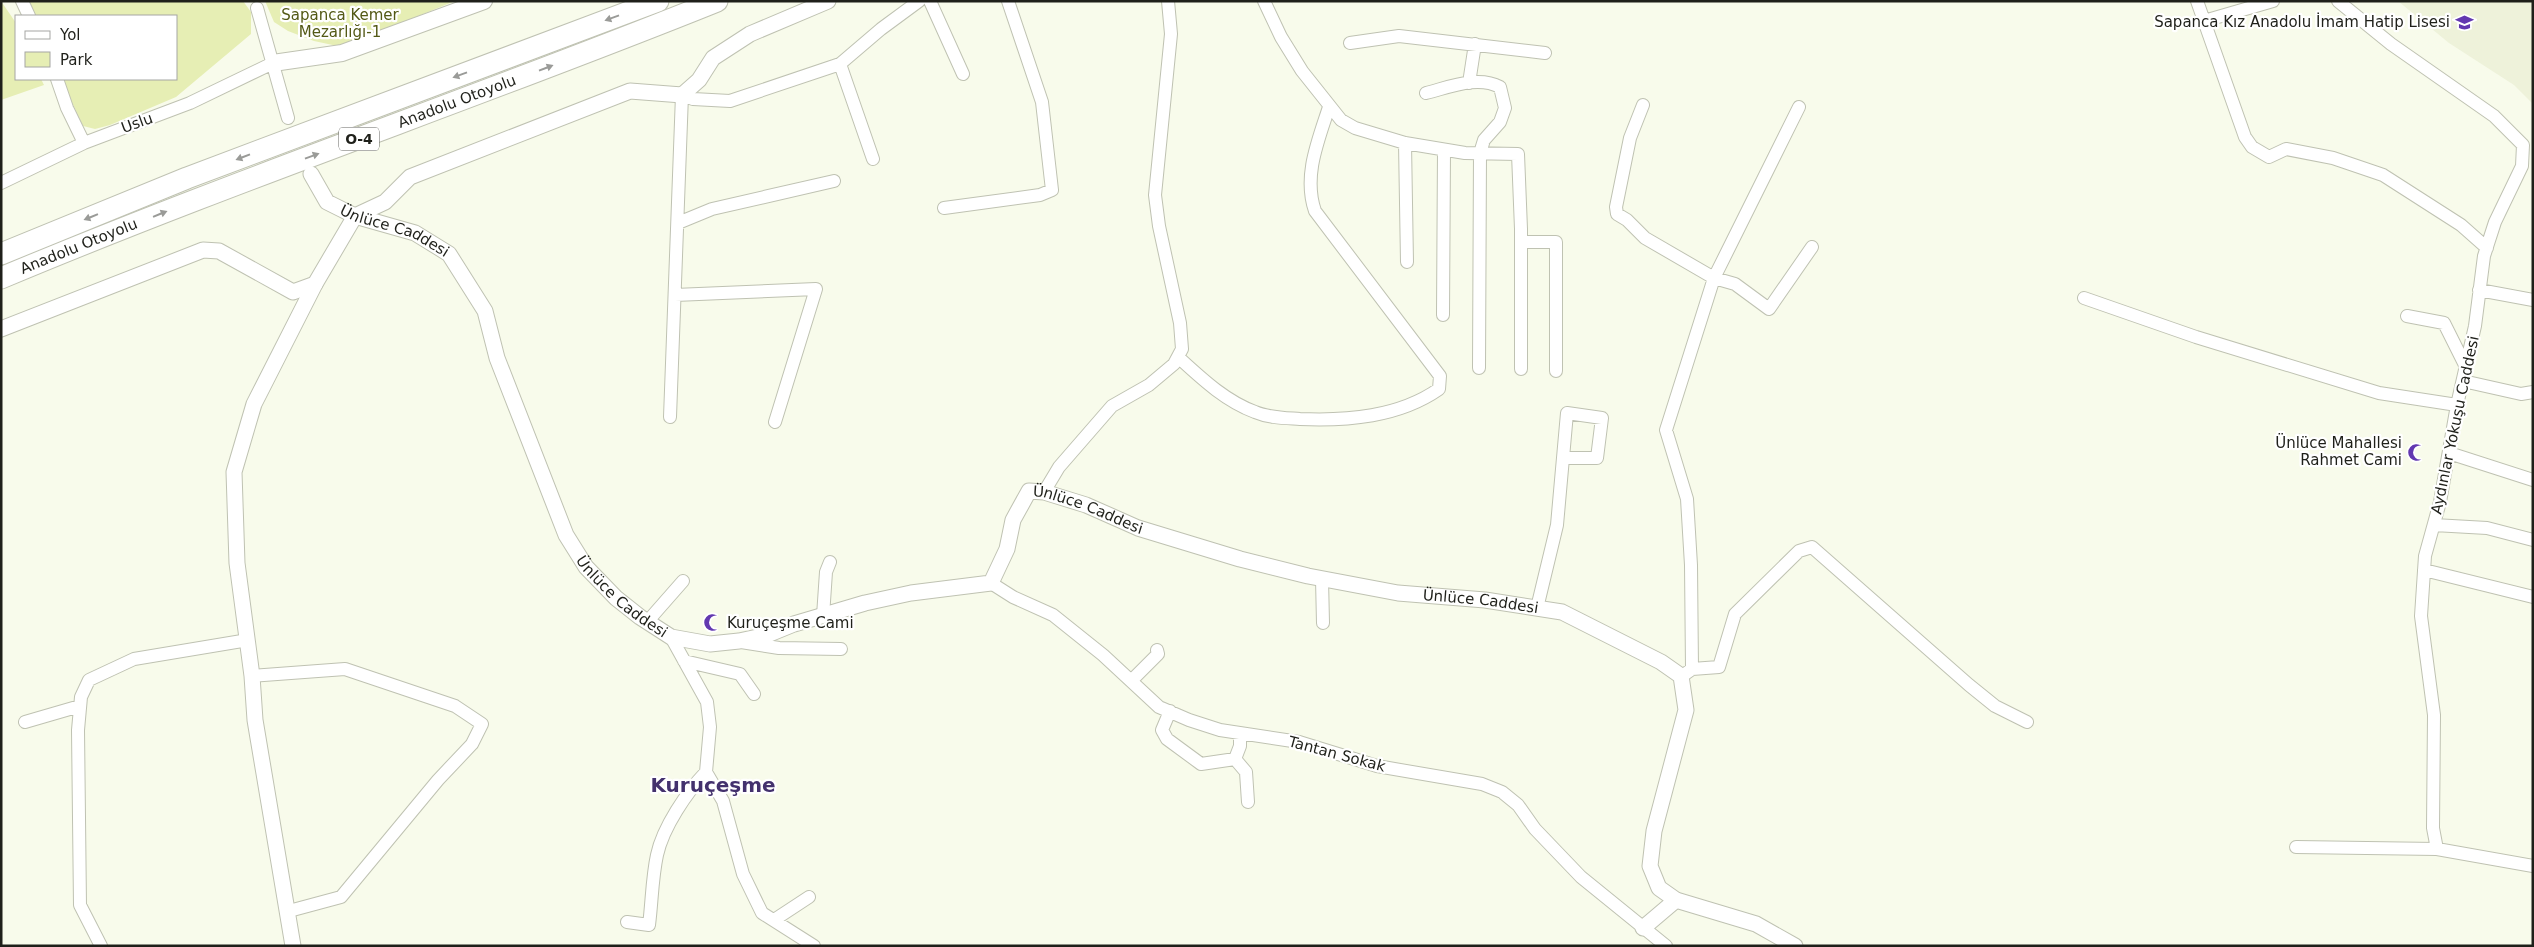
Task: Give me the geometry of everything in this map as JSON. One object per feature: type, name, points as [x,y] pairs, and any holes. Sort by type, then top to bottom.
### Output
[{"type":"highway","name":"Anadolu Otoyolu","points":[[1,254],[187,178],[658,1]]},
{"type":"highway","name":"Anadolu Otoyolu","points":[[1,278],[195,200],[438,109],[716,1]]},
{"type":"main road","points":[[273,63],[342,53],[484,1]]},
{"type":"street","points":[[22,1],[29,15]]},
{"type":"street","points":[[670,417],[682,95],[699,80],[713,58],[750,34],[828,1]]},
{"type":"street","points":[[293,946],[255,720],[248,640],[237,563],[234,472],[254,404],[315,284],[355,216],[385,202],[410,177],[630,91],[682,95],[693,100],[730,100],[840,64],[881,28],[919,1]]},
{"type":"street","points":[[930,1],[962,74]]},
{"type":"street","points":[[944,208],[1040,195],[1052,190],[1042,102],[1008,1]]},
{"type":"street","points":[[1044,492],[1059,467],[1112,406],[1149,385],[1174,364],[1182,350],[1180,323],[1154,195],[1171,34],[1168,1]]},
{"type":"street","points":[[1264,1],[1281,37],[1302,71],[1341,120],[1355,128],[1405,143],[1444,150],[1518,154],[1521,242],[1521,369]]},
{"type":"street","points":[[2197,1],[2245,137],[2252,147],[2269,157],[2286,149],[2333,158],[2382,175],[2461,225],[2487,248]]},
{"type":"street","points":[[2204,21],[2273,1]]},
{"type":"street","name":"Aydınlar Yokuşu Caddesi","points":[[2338,1],[2391,44],[2494,116],[2523,144],[2522,166],[2494,222],[2487,248],[2449,453],[2434,525],[2425,556],[2421,616],[2434,715],[2433,828],[2437,849]]},
{"type":"street","points":[[257,8],[288,118]]},
{"type":"street","points":[[1350,43],[1399,36],[1545,53]]},
{"type":"street","points":[[1469,83],[1475,44]]},
{"type":"street","name":"Uslu","points":[[1,183],[84,143],[190,103],[273,63]]},
{"type":"street","points":[[840,64],[873,158]]},
{"type":"street","points":[[57,80],[67,108],[84,143]]},
{"type":"street","points":[[1426,93],[1469,83],[1488,81],[1500,87],[1505,108],[1500,122],[1484,140],[1480,153],[1479,368]]},
{"type":"street","points":[[1643,105],[1630,138],[1623,167],[1617,214],[1627,220],[1644,238],[1714,278],[1735,284],[1769,309],[1812,247]]},
{"type":"street","points":[[1178,357],[1218,393],[1254,412],[1274,418],[1360,418],[1408,405],[1439,389],[1441,384],[1440,376],[1315,211],[1310,198],[1312,164],[1329,107]]},
{"type":"street","points":[[1795,946],[1756,924],[1676,900],[1659,888],[1650,866],[1654,831],[1686,710],[1691,565],[1687,499],[1666,430],[1714,278],[1800,107]]},
{"type":"street","points":[[1405,143],[1407,262]]},
{"type":"street","points":[[1443,315],[1444,150]]},
{"type":"street","name":"Ünlüce Caddesi","points":[[311,174],[328,202],[355,216],[416,233],[449,254],[485,311],[497,358],[566,535],[586,567],[616,598],[647,622],[671,637],[710,644],[739,641],[767,635],[794,624],[911,593],[990,583],[1007,549],[1013,520],[1029,491],[1044,492],[1086,505],[1138,528],[1240,559],[1322,579],[1398,593],[1485,600],[1562,612],[1686,673]]},
{"type":"street","points":[[678,223],[712,209],[834,181]]},
{"type":"street","points":[[1521,242],[1556,242],[1556,371]]},
{"type":"street","points":[[1,329],[203,250],[220,251],[293,292],[315,284]]},
{"type":"street","points":[[675,295],[816,289],[775,422]]},
{"type":"street","points":[[2480,290],[2533,300]]},
{"type":"street","points":[[2084,298],[2196,337],[2378,394],[2458,405]]},
{"type":"street","points":[[2407,316],[2444,323],[2466,367]]},
{"type":"street","points":[[2463,381],[2521,394],[2533,392]]},
{"type":"street","points":[[2449,453],[2533,480]]},
{"type":"street","points":[[1537,608],[1557,525],[1564,458]]},
{"type":"street","points":[[2434,525],[2487,528],[2533,540]]},
{"type":"street","points":[[1686,673],[1719,667],[1735,614],[1800,552],[1812,546],[1969,685],[1995,706],[2027,722]]},
{"type":"street","points":[[823,616],[826,572],[830,562]]},
{"type":"street","points":[[2424,570],[2533,597]]},
{"type":"street","points":[[1322,579],[1323,623]]},
{"type":"street","points":[[647,622],[683,581]]},
{"type":"street","name":"Tantan Sokak","points":[[990,583],[1014,597],[1053,615],[1104,655],[1160,707],[1220,730],[1299,742],[1377,766],[1482,784],[1502,792],[1518,805],[1535,830],[1581,877],[1666,946]]},
{"type":"street","points":[[671,637],[707,702],[710,727],[706,772],[723,801],[743,874],[762,913],[814,946]]},
{"type":"street","points":[[95,944],[80,905],[78,730],[81,697],[89,680],[134,659],[248,640]]},
{"type":"street","points":[[739,641],[779,648],[840,649]]},
{"type":"street","points":[[1130,680],[1148,666],[1158,654],[1157,650]]},
{"type":"street","points":[[684,662],[740,674],[754,694]]},
{"type":"street","points":[[252,676],[345,669],[455,706],[482,724],[472,744],[438,780],[341,897],[288,911]]},
{"type":"street","points":[[25,722],[80,706]]},
{"type":"street","points":[[1170,711],[1162,730],[1167,739],[1201,764],[1235,759]]},
{"type":"street","points":[[1235,759],[1240,746],[1240,733]]},
{"type":"street","points":[[1235,759],[1246,772],[1248,802]]},
{"type":"street","points":[[627,922],[649,925],[660,843],[689,789],[706,772]]},
{"type":"street","points":[[2296,847],[2437,849],[2533,866]]},
{"type":"street","points":[[774,920],[809,897]]},
{"type":"street","points":[[1643,928],[1676,900]]},
{"type":"shaded area","points":[[2398,1],[2533,1],[2533,104],[2514,85],[2449,43]]},
{"type":"green space","points":[[1,1],[15,22],[15,80],[42,80],[44,85],[1,100]]},
{"type":"green space","points":[[29,1],[243,1],[251,12],[251,34],[176,97],[110,125],[95,129],[83,126],[61,80],[178,80],[178,15],[36,15]]},
{"type":"green space","name":"Sapanca Kemer Mezarlığı-1","points":[[265,1],[455,1],[342,47],[314,41],[288,31],[274,22]]},
{"type":"place","name":"Sapanca Kız Anadolu İmam Hatip Lisesi","points":[[2464,22]]},
{"type":"place","name":"Ünlüce Mahallesi Rahmet Cami","points":[[2416,452]]},
{"type":"place","name":"Kuruçeşme Cami","points":[[713,623]]},
{"type":"district","name":"Kuruçeşme","points":[[713,785]]}]
